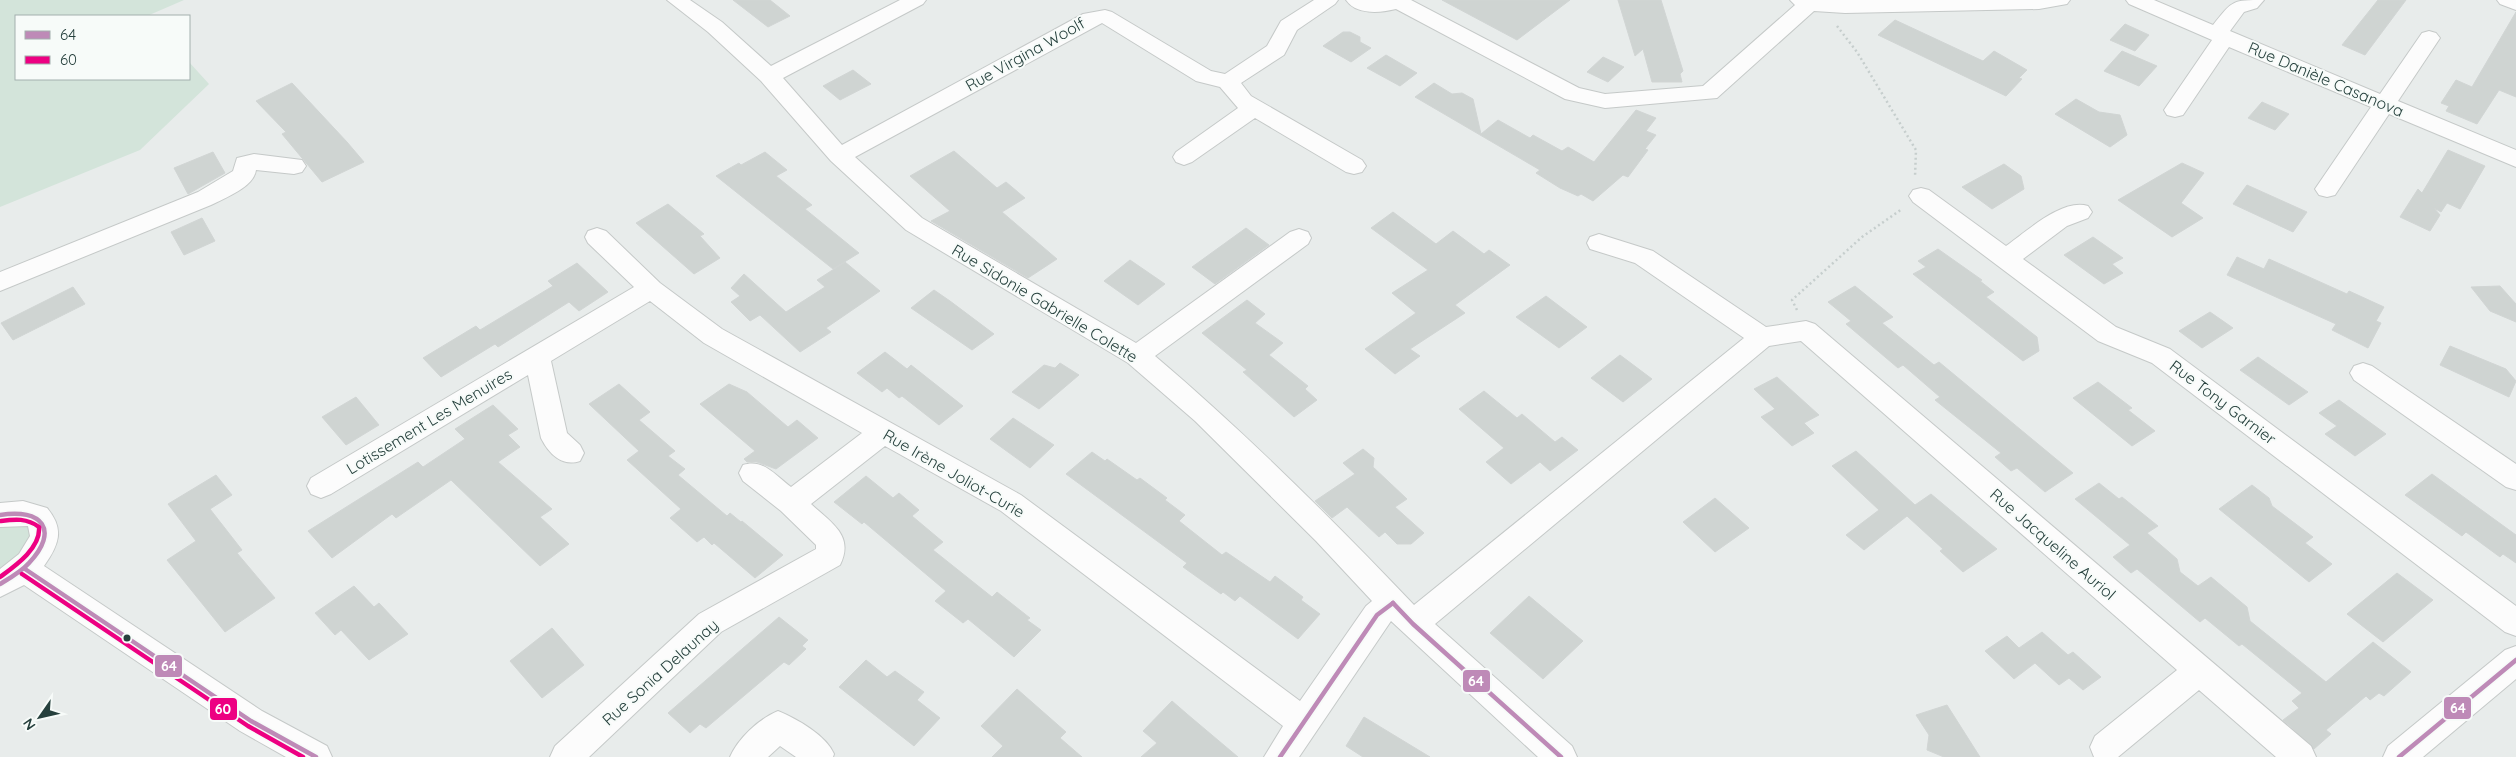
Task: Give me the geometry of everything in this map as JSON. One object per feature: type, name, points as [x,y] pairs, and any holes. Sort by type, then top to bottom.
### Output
[{"type":"street","name":"Rue Sidonie Gabrielle Colette","points":[[677,0],[721,32],[769,76],[840,156],[914,224],[1137,356],[1204,413],[1326,532],[1403,614],[1561,757]]},
{"type":"street","points":[[769,76],[916,0]]},
{"type":"street","points":[[1328,0],[1288,26],[1276,50],[1228,82],[1243,101],[1354,166]]},
{"type":"street","points":[[1356,0],[1370,6],[1380,6],[1398,1],[1573,94],[1604,101],[1709,93],[1810,3],[1845,7],[2058,0]]},
{"type":"street","name":"Rue Danièle Casanova","points":[[2136,0],[2516,159]]},
{"type":"street","points":[[2176,110],[2237,7],[2250,4],[2254,0]]},
{"type":"street","points":[[2507,0],[2516,4]]},
{"type":"street","name":"Rue Virgina Woolf","points":[[840,156],[1090,19],[1105,16],[1204,76],[1228,82]]},
{"type":"street","points":[[2327,189],[2372,120],[2387,104],[2429,38]]},
{"type":"street","points":[[1184,157],[1255,108]]},
{"type":"street","points":[[0,282],[205,198],[228,186],[244,174],[245,164],[254,162],[294,166]]},
{"type":"street","name":"Rue Tony Garnier","points":[[1917,190],[2107,334],[2161,356],[2516,623]]},
{"type":"street","points":[[2006,259],[2060,220],[2080,212]]},
{"type":"street","name":"Rue Irène Joliot-Curie","points":[[596,237],[651,290],[712,336],[1011,503],[1304,723]]},
{"type":"street","points":[[1137,356],[1299,238]]},
{"type":"street","points":[[1599,243],[1644,257],[1762,337]]},
{"type":"street","name":"Lotissement Les Menuires","points":[[321,486],[651,290]]},
{"type":"street","points":[[1280,757],[1377,615],[1403,614],[1762,337],[1806,331]]},
{"type":"street","name":"Rue Jacqueline Auriol","points":[[1806,331],[2300,757]]},
{"type":"street","points":[[537,357],[556,438],[570,453]]},
{"type":"street","points":[[2362,373],[2516,479]]},
{"type":"street","points":[[791,503],[883,432]]},
{"type":"street","name":"Rue Sonia Delaunay","points":[[566,757],[710,623],[830,556],[830,541],[791,503],[753,473]]},
{"type":"street","points":[[0,515],[13,513],[28,514],[40,519],[45,528],[45,541],[38,555],[12,577],[251,721],[316,757]]},
{"type":"street","points":[[2399,757],[2516,660]]},
{"type":"street","points":[[2106,747],[2200,670]]},
{"type":"street","points":[[746,757],[778,726],[818,754]]},
{"type":"path","points":[[1806,331],[1792,300],[1917,190],[1915,177],[1916,150],[1856,52],[1810,3]]},
{"type":"green space","points":[[0,0],[184,0],[149,15],[15,15],[15,80],[190,80],[190,63],[209,84],[140,150],[0,207]]},
{"type":"green space","points":[[0,524],[24,524],[30,529],[33,544],[0,577]]},
{"type":"building","points":[[733,0],[770,0],[790,16],[768,27]]},
{"type":"building","points":[[1442,0],[1570,0],[1517,40]]},
{"type":"building","points":[[1618,0],[1661,0],[1683,71],[1680,74],[1682,82],[1652,82],[1643,49],[1635,56]]},
{"type":"building","points":[[2378,0],[2406,0],[2365,55],[2342,45]]},
{"type":"building","points":[[2516,12],[2516,97],[2499,90],[2477,124],[2446,111],[2449,106],[2441,103],[2456,80],[2472,87]]},
{"type":"building","points":[[1895,20],[1983,61],[1994,51],[2027,70],[2019,78],[2022,79],[2006,96],[1878,35]]},
{"type":"building","points":[[2125,24],[2149,35],[2135,51],[2110,40]]},
{"type":"building","points":[[1343,32],[1350,32],[1360,37],[1360,42],[1371,48],[1351,62],[1323,46]]},
{"type":"building","points":[[2122,51],[2157,66],[2139,86],[2104,71]]},
{"type":"building","points":[[1386,55],[1417,73],[1400,86],[1367,68]]},
{"type":"building","points":[[1603,57],[1624,67],[1608,82],[1587,72]]},
{"type":"building","points":[[853,70],[871,84],[840,100],[823,86]]},
{"type":"building","points":[[292,83],[364,162],[322,182],[282,134],[286,132],[256,101]]},
{"type":"building","points":[[1434,83],[1452,94],[1462,93],[1473,99],[1481,134],[1498,120],[1530,138],[1533,135],[1562,151],[1568,147],[1594,162],[1636,110],[1656,118],[1646,131],[1656,135],[1645,149],[1648,150],[1628,177],[1623,175],[1593,201],[1581,194],[1578,196],[1560,188],[1536,173],[1540,170],[1415,97]]},
{"type":"building","points":[[2076,99],[2099,112],[2120,115],[2127,135],[2110,147],[2055,114]]},
{"type":"building","points":[[2262,102],[2289,114],[2275,130],[2248,118]]},
{"type":"building","points":[[2448,150],[2485,166],[2460,209],[2447,203],[2441,212],[2434,208],[2440,215],[2430,231],[2400,217],[2418,189],[2422,193]]},
{"type":"building","points":[[954,151],[997,188],[1006,182],[1025,198],[1002,212],[1057,259],[1028,278],[931,221],[950,211],[910,176]]},
{"type":"building","points":[[213,152],[225,173],[188,194],[174,168]]},
{"type":"building","points":[[765,152],[787,170],[776,176],[812,205],[805,209],[859,253],[833,269],[716,176],[739,163],[741,165]]},
{"type":"building","points":[[2182,163],[2204,173],[2181,203],[2203,218],[2172,237],[2118,200]]},
{"type":"building","points":[[2004,164],[2021,176],[2024,189],[1992,209],[1962,187]]},
{"type":"building","points":[[2247,185],[2307,212],[2293,232],[2233,204]]},
{"type":"building","points":[[668,204],[704,234],[700,236],[720,258],[694,274],[636,223]]},
{"type":"building","points":[[1393,212],[1436,244],[1453,231],[1484,254],[1489,250],[1510,265],[1455,305],[1465,313],[1410,349],[1420,356],[1395,374],[1365,349],[1416,313],[1392,293],[1428,270],[1371,228]]},
{"type":"building","points":[[202,218],[215,241],[184,255],[171,232]]},
{"type":"building","points":[[1246,228],[1269,245],[1215,284],[1192,267]]},
{"type":"building","points":[[2093,237],[2123,258],[2112,264],[2123,273],[2104,284],[2064,255]]},
{"type":"building","points":[[1938,249],[1982,280],[1980,281],[1994,292],[1986,297],[2037,337],[2039,351],[2023,361],[1913,274],[1926,267],[1918,261]]},
{"type":"building","points":[[2237,257],[2264,269],[2269,259],[2347,294],[2349,291],[2384,307],[2376,321],[2381,323],[2368,348],[2332,330],[2336,324],[2227,275]]},
{"type":"building","points":[[1130,260],[1165,284],[1138,305],[1104,281]]},
{"type":"building","points":[[845,262],[880,291],[826,328],[831,332],[800,352],[760,315],[750,321],[731,302],[740,296],[731,288],[744,274],[786,312],[825,287],[817,280]]},
{"type":"building","points":[[577,263],[608,292],[579,311],[569,302],[498,347],[495,344],[441,377],[423,358],[476,326],[480,330],[553,286],[548,281]]},
{"type":"building","points":[[1855,286],[1893,317],[1882,323],[1934,365],[1939,362],[2073,473],[2045,492],[2017,468],[2011,471],[1995,457],[2001,453],[1935,400],[1940,397],[1903,365],[1898,368],[1846,324],[1851,321],[1828,302]]},
{"type":"building","points":[[2500,286],[2516,304],[2516,322],[2490,311],[2471,287]]},
{"type":"building","points":[[73,287],[85,304],[13,340],[1,323]]},
{"type":"building","points":[[934,290],[994,334],[972,350],[911,308]]},
{"type":"building","points":[[1546,296],[1587,327],[1559,348],[1516,317]]},
{"type":"building","points":[[1247,300],[1265,314],[1255,323],[1283,343],[1269,355],[1308,386],[1305,389],[1317,400],[1294,417],[1243,372],[1247,370],[1202,333]]},
{"type":"building","points":[[2210,312],[2233,328],[2202,348],[2179,331]]},
{"type":"building","points":[[2450,346],[2506,369],[2516,381],[2509,397],[2440,365]]},
{"type":"building","points":[[885,352],[907,369],[911,365],[963,406],[939,425],[902,396],[899,398],[887,388],[882,392],[857,373]]},
{"type":"building","points":[[1620,355],[1652,379],[1623,402],[1591,378]]},
{"type":"building","points":[[2258,357],[2308,392],[2289,405],[2240,370]]},
{"type":"building","points":[[1060,363],[1079,375],[1039,409],[1012,392],[1044,365],[1055,368]]},
{"type":"building","points":[[1777,377],[1819,415],[1804,423],[1814,433],[1792,446],[1761,417],[1775,409],[1754,389]]},
{"type":"building","points":[[2098,382],[2132,408],[2128,410],[2155,431],[2132,446],[2073,398]]},
{"type":"building","points":[[619,384],[650,412],[639,420],[675,451],[668,456],[685,469],[678,475],[727,516],[730,513],[742,521],[783,555],[755,578],[714,543],[712,545],[704,537],[697,542],[670,518],[681,509],[627,460],[639,451],[589,404]]},
{"type":"building","points":[[729,384],[747,392],[788,427],[797,420],[818,438],[776,469],[757,462],[747,462],[744,459],[755,451],[700,404]]},
{"type":"building","points":[[1484,391],[1517,418],[1522,414],[1555,442],[1562,437],[1578,450],[1550,471],[1540,462],[1511,484],[1486,462],[1504,448],[1459,409]]},
{"type":"building","points":[[356,397],[379,425],[346,445],[322,417]]},
{"type":"building","points":[[2339,400],[2386,434],[2355,456],[2325,434],[2337,426],[2319,413]]},
{"type":"building","points":[[493,405],[518,429],[508,435],[520,447],[498,462],[552,509],[540,517],[569,544],[540,566],[451,480],[396,518],[392,514],[332,558],[308,531],[418,462],[423,467],[465,439],[455,429]]},
{"type":"building","points":[[1013,418],[1054,445],[1030,468],[990,439]]},
{"type":"building","points":[[1363,449],[1374,458],[1373,467],[1407,499],[1395,507],[1424,533],[1411,544],[1397,544],[1385,532],[1379,537],[1347,507],[1332,518],[1315,501],[1355,474],[1343,463]]},
{"type":"building","points":[[1856,451],[1915,505],[1931,494],[1997,549],[1963,572],[1940,551],[1943,549],[1907,516],[1864,550],[1846,535],[1879,510],[1832,466]]},
{"type":"building","points":[[1092,452],[1105,461],[1107,459],[1137,480],[1140,478],[1167,498],[1165,500],[1185,515],[1179,521],[1222,555],[1226,552],[1270,582],[1275,576],[1303,597],[1301,600],[1320,614],[1298,639],[1240,596],[1235,601],[1223,592],[1221,594],[1183,567],[1187,563],[1066,474]]},
{"type":"building","points":[[2432,474],[2516,535],[2516,563],[2503,554],[2500,557],[2466,532],[2462,536],[2405,495]]},
{"type":"building","points":[[216,475],[232,495],[210,509],[242,550],[237,553],[275,598],[225,632],[167,560],[196,541],[168,504]]},
{"type":"building","points":[[866,476],[893,498],[899,493],[919,510],[912,516],[943,542],[933,550],[992,597],[997,592],[1030,618],[1027,620],[1041,630],[1014,657],[968,619],[963,623],[935,601],[946,591],[864,522],[862,524],[834,502]]},
{"type":"building","points":[[2099,483],[2119,499],[2122,497],[2158,526],[2147,533],[2177,559],[2180,572],[2198,586],[2211,577],[2247,607],[2250,621],[2326,682],[2373,642],[2411,672],[2384,696],[2379,693],[2370,700],[2366,696],[2326,730],[2331,734],[2314,749],[2283,720],[2299,708],[2292,701],[2302,693],[2242,644],[2239,646],[2205,618],[2200,622],[2137,569],[2131,573],[2113,557],[2130,545],[2075,499]]},
{"type":"building","points":[[2252,485],[2269,498],[2272,506],[2313,537],[2305,543],[2332,564],[2309,582],[2219,509]]},
{"type":"building","points":[[1715,498],[1749,528],[1715,552],[1683,522]]},
{"type":"building","points":[[2397,573],[2433,600],[2383,642],[2347,614]]},
{"type":"building","points":[[354,586],[374,607],[379,603],[408,634],[369,660],[341,630],[335,635],[315,613]]},
{"type":"building","points":[[1529,596],[1583,641],[1543,679],[1490,633]]},
{"type":"building","points":[[779,617],[808,640],[802,646],[806,649],[789,665],[784,662],[706,728],[700,724],[690,733],[668,713]]},
{"type":"building","points":[[552,628],[584,665],[542,698],[510,661]]},
{"type":"building","points":[[2042,632],[2068,655],[2073,652],[2101,677],[2083,690],[2069,678],[2059,685],[2035,663],[2014,679],[1985,651],[2007,636],[2019,648]]},
{"type":"building","points":[[866,660],[887,677],[895,671],[924,692],[917,700],[940,718],[914,746],[839,687]]},
{"type":"building","points":[[1017,689],[1066,732],[1060,738],[1082,757],[992,757],[1003,746],[981,726]]},
{"type":"building","points":[[1172,701],[1238,757],[1141,757],[1157,743],[1143,731]]},
{"type":"building","points":[[1947,705],[1980,757],[1944,757],[1927,750],[1929,735],[1916,715]]},
{"type":"building","points":[[1364,717],[1430,757],[1363,757],[1346,746]]},
{"type":"transit line","name":"64","points":[[0,515],[12,513],[34,515],[40,520],[44,533],[39,549],[29,563],[0,584]]},
{"type":"transit line","name":"60","points":[[0,577],[21,560],[36,542],[39,534],[39,527],[32,522],[20,520],[1,521]]},
{"type":"transit line","name":"64","points":[[25,569],[251,721],[316,757]]},
{"type":"transit line","name":"60","points":[[22,574],[248,726],[303,757]]},
{"type":"transit line","name":"64","points":[[1393,603],[1413,624],[1561,757]]},
{"type":"transit line","name":"64","points":[[1280,757],[1377,615],[1393,603]]},
{"type":"transit line","name":"64","points":[[2399,757],[2516,660]]}]
